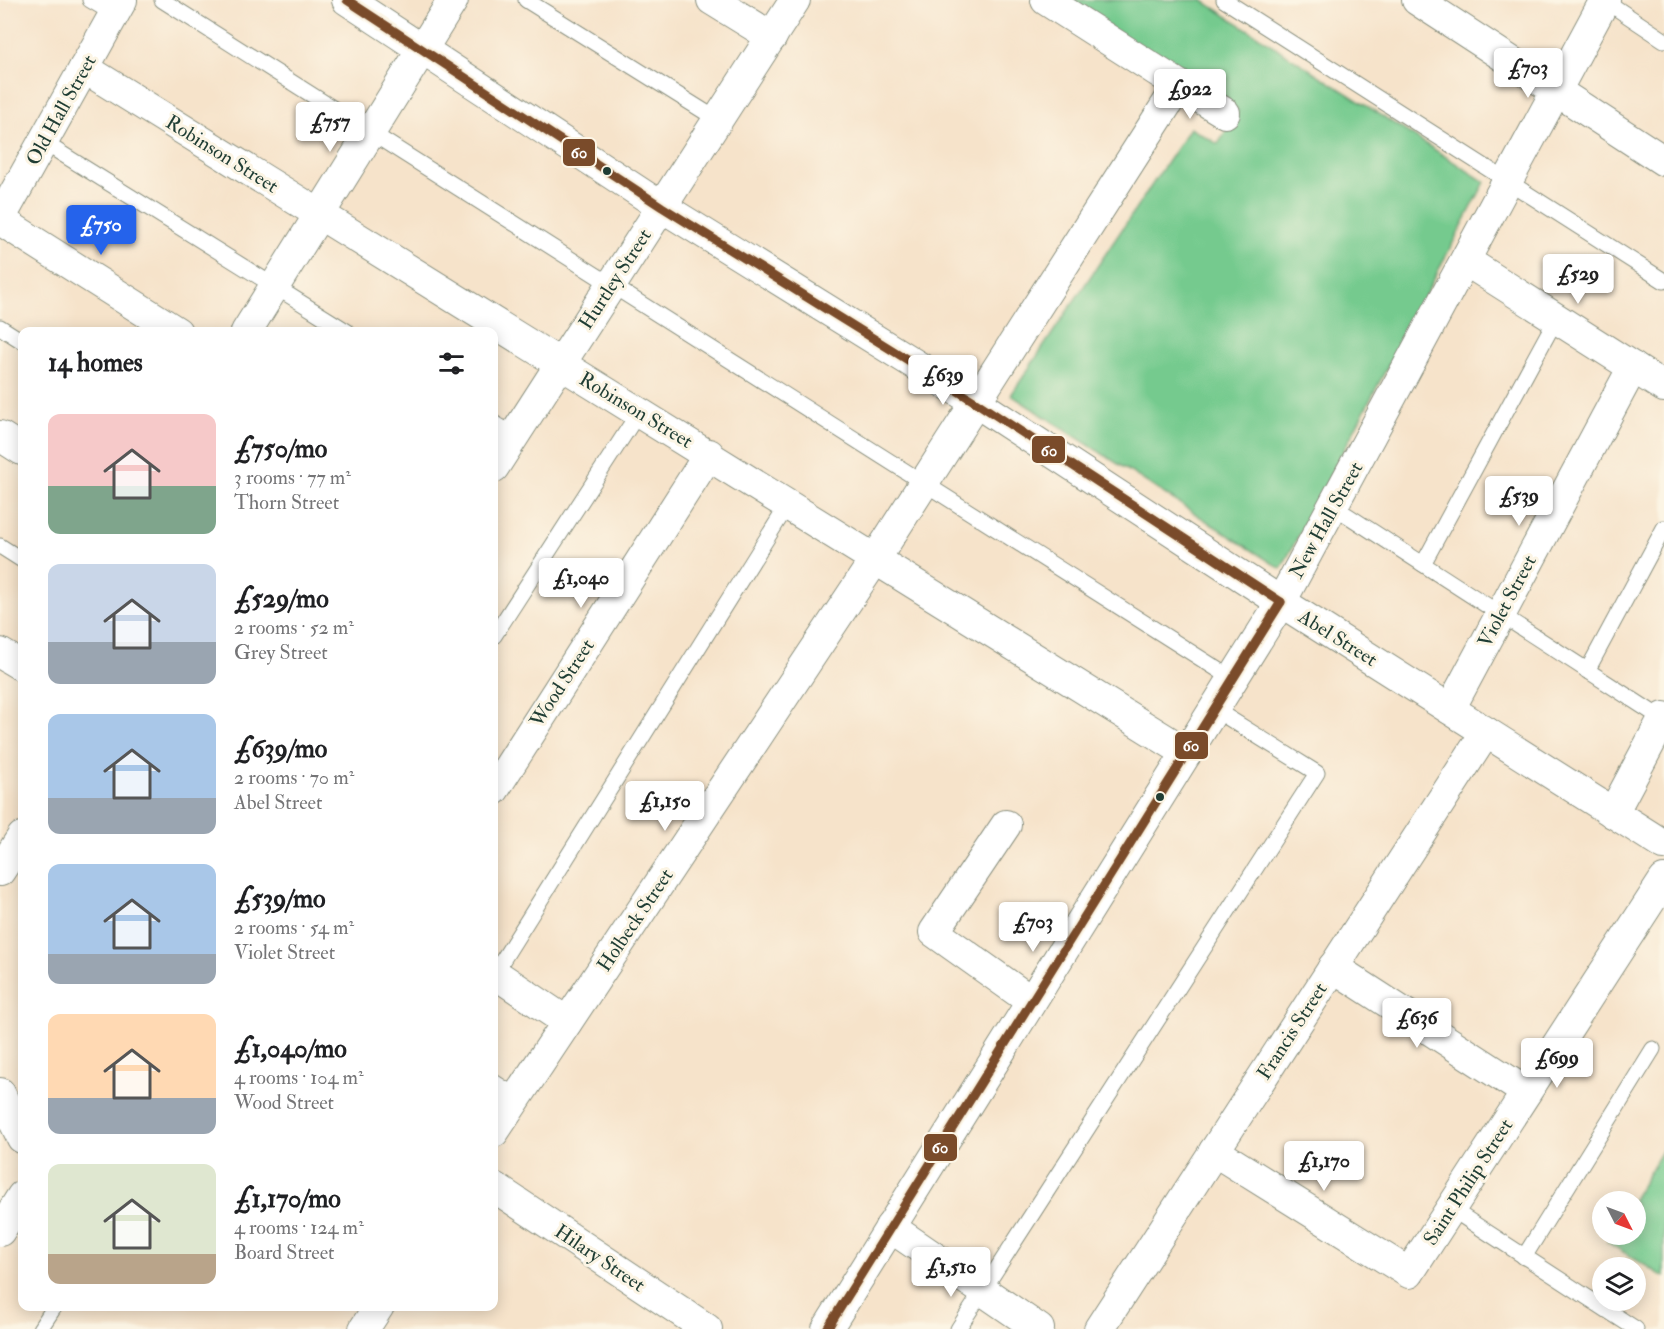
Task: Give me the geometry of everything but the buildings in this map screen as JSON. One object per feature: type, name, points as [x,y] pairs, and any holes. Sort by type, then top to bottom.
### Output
[{"type":"street","name":"Abel Street","points":[[347,0],[423,47],[662,207],[974,401],[1281,602],[1664,845]]},
{"type":"street","points":[[249,327],[453,0]]},
{"type":"street","points":[[712,0],[772,37]]},
{"type":"street","name":"Hurtley Street","points":[[498,452],[504,429],[560,364],[795,0]]},
{"type":"street","points":[[1046,0],[1225,113]]},
{"type":"street","points":[[1417,0],[1556,88],[1664,161]]},
{"type":"street","name":"New Hall Street","points":[[826,1329],[1281,602],[1605,0]]},
{"type":"street","name":"Old Hall Street","points":[[0,220],[84,69],[108,5]]},
{"type":"street","name":"Robinson Street","points":[[84,69],[709,454],[1187,753]]},
{"type":"street","name":"Holbeck Street","points":[[498,1116],[505,1089],[567,1022],[876,558],[974,401],[1179,85]]},
{"type":"street","points":[[0,220],[169,327]]},
{"type":"street","points":[[1466,261],[1664,387]]},
{"type":"street","name":"Violet Street","points":[[1450,709],[1633,367]]},
{"type":"street","points":[[0,436],[18,447]]},
{"type":"street","name":"Wood Street","points":[[498,784],[709,454]]},
{"type":"street","points":[[0,653],[18,664]]},
{"type":"street","points":[[1613,813],[1664,719]]},
{"type":"street","name":"Francis Street","points":[[1099,1329],[1486,732]]},
{"type":"street","points":[[1006,825],[934,932],[1031,1001]]},
{"type":"street","points":[[0,871],[18,843]]},
{"type":"street","name":"Saint Philip Street","points":[[1214,1151],[1409,1273],[1664,880]]},
{"type":"street","points":[[1334,967],[1526,1092]]},
{"type":"street","points":[[498,977],[567,1022]]},
{"type":"street","points":[[0,1093],[18,1130]]},
{"type":"street","name":"Hilary Street","points":[[498,1190],[707,1329]]},
{"type":"street","points":[[0,1231],[18,1202]]},
{"type":"street","points":[[890,1227],[1039,1329]]},
{"type":"street","points":[[364,1329],[376,1311]]},
{"type":"lane","points":[[162,0],[1233,679]]},
{"type":"lane","points":[[526,0],[718,120]]},
{"type":"lane","points":[[1224,0],[1664,281]]},
{"type":"lane","points":[[1605,0],[1664,40]]},
{"type":"lane","points":[[43,142],[340,327]]},
{"type":"lane","points":[[1423,564],[1556,320]]},
{"type":"lane","points":[[0,327],[18,338]]},
{"type":"lane","points":[[498,630],[639,412]]},
{"type":"lane","points":[[498,968],[789,504]]},
{"type":"lane","points":[[1333,506],[1664,719]]},
{"type":"lane","points":[[1587,671],[1664,528]]},
{"type":"lane","points":[[0,546],[18,557]]},
{"type":"lane","points":[[958,1329],[1317,773],[1214,709]]},
{"type":"lane","points":[[1524,1257],[1653,1048]]},
{"type":"lane","points":[[1450,1208],[1636,1329]]},
{"type":"lane","points":[[40,1329],[52,1311]]},
{"type":"green space","points":[[1065,0],[1202,0],[1485,182],[1281,569],[1011,395],[1190,128],[1218,144],[1238,111]]},
{"type":"green space","points":[[1664,1148],[1664,1277],[1646,1266],[1646,1257],[1631,1257],[1612,1245],[1646,1245],[1646,1191],[1638,1191]]},
{"type":"transit line","name":"60","points":[[347,0],[662,207],[974,401],[1281,602]]},
{"type":"transit line","name":"60","points":[[827,1329],[1281,602]]}]
